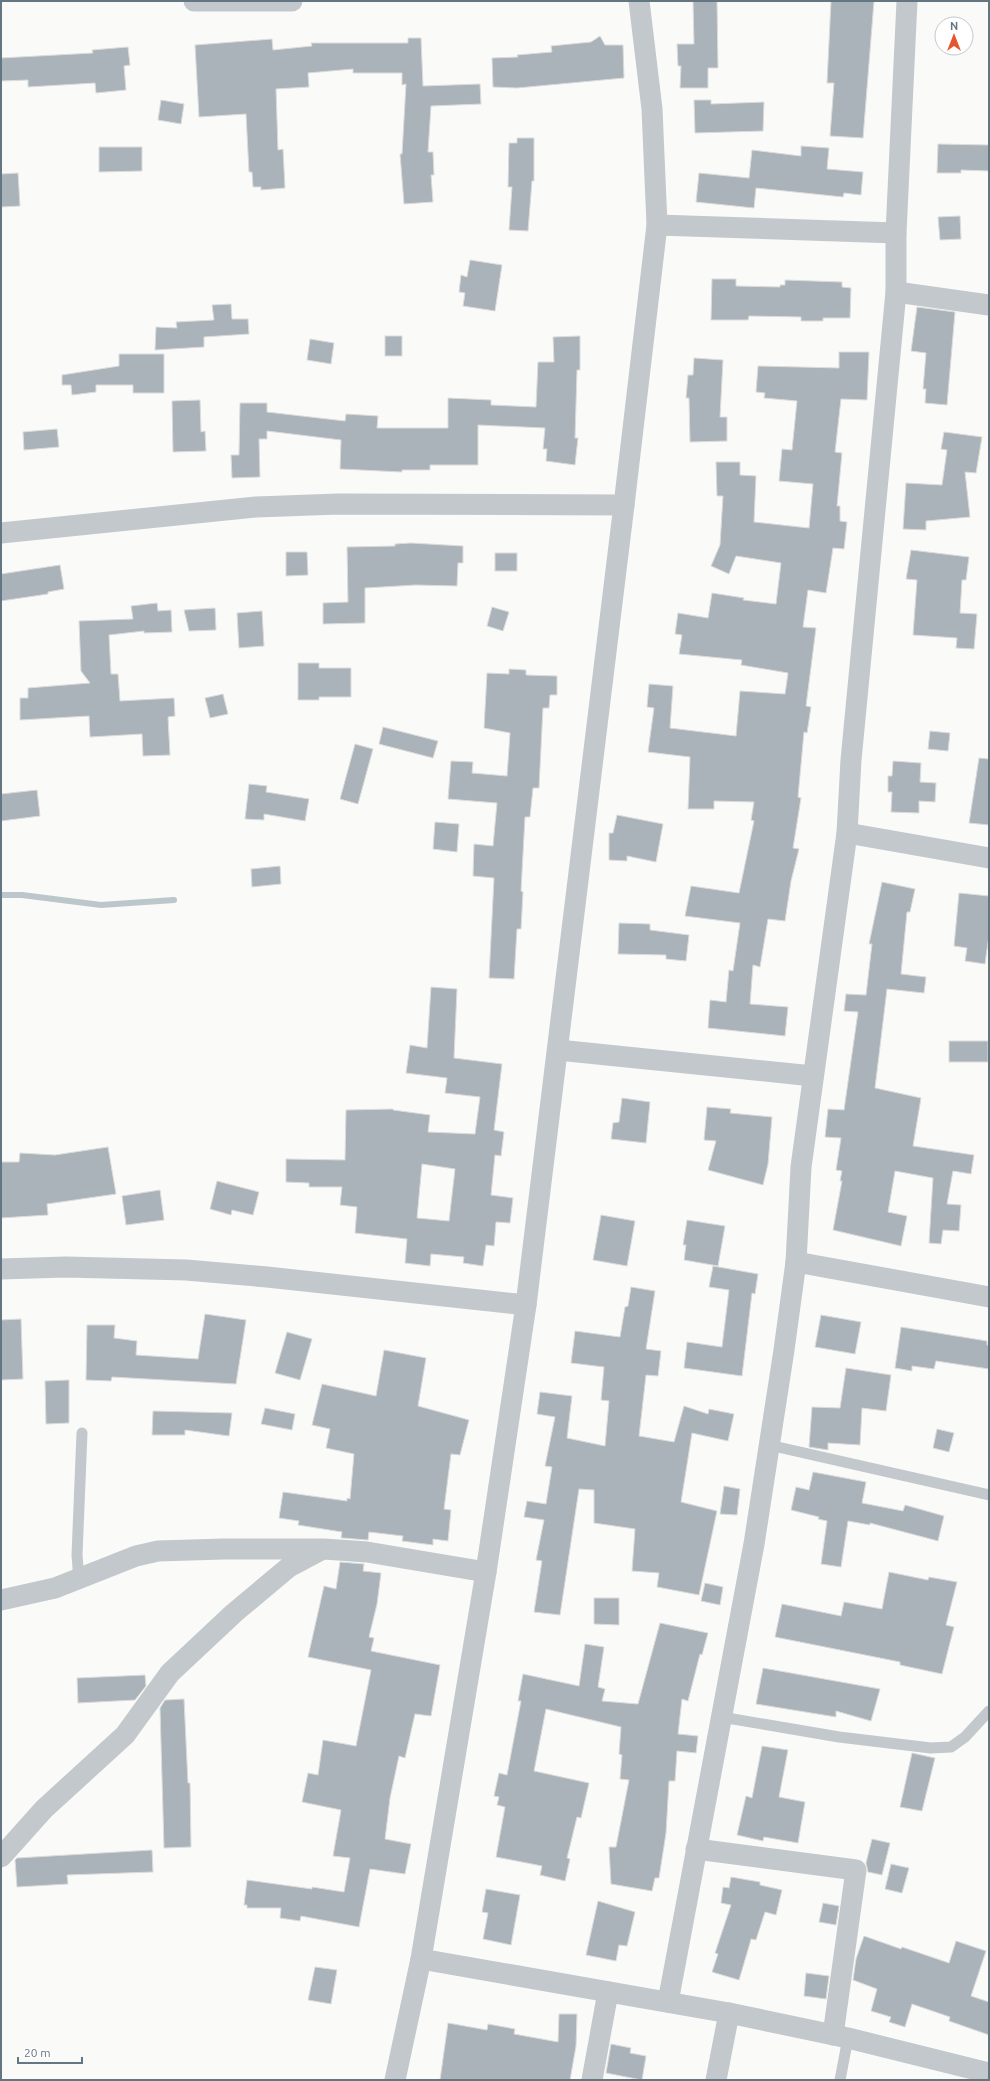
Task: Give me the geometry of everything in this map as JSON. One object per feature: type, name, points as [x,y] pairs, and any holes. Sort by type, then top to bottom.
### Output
[{"type":"street","points":[[194,1],[292,1]]},
{"type":"street","points":[[395,2080],[421,1960],[486,1572],[526,1305],[657,225],[652,109],[638,1]]},
{"type":"street","points":[[668,2002],[754,1544],[770,1445],[796,1262],[801,1167],[812,1076],[847,832],[851,760],[896,292],[896,233],[907,1]]},
{"type":"street","points":[[657,225],[896,233]]},
{"type":"street","points":[[896,292],[989,305]]},
{"type":"street","points":[[1,533],[271,507],[339,504],[624,505]]},
{"type":"street","points":[[847,832],[989,858]]},
{"type":"street","points":[[558,1050],[812,1076]]},
{"type":"street","points":[[796,1262],[989,1297]]},
{"type":"street","points":[[1,1269],[66,1267],[194,1271],[267,1277],[526,1305]]},
{"type":"street","points":[[1,1600],[55,1588],[79,1580],[136,1556],[158,1551],[224,1548],[324,1549],[367,1552],[486,1572]]},
{"type":"street","points":[[1,1857],[44,1809],[125,1736],[170,1673],[234,1613],[283,1572],[324,1549]]},
{"type":"street","points":[[696,1849],[856,1870],[840,2036]]},
{"type":"street","points":[[421,1960],[668,2002],[840,2036],[989,2073]]},
{"type":"street","points":[[592,2080],[608,1992]]},
{"type":"street","points":[[716,2080],[729,2014]]},
{"type":"lane","points":[[79,1580],[77,1555],[82,1433]]},
{"type":"lane","points":[[770,1445],[989,1495]]},
{"type":"lane","points":[[721,1717],[839,1737],[931,1748],[951,1747],[965,1737],[989,1710]]},
{"type":"lane","points":[[840,2036],[840,2080]]},
{"type":"building","points":[[693,1],[717,1],[718,68],[708,68],[708,88],[680,88],[681,66],[678,66],[677,44],[694,44]]},
{"type":"building","points":[[831,1],[874,1],[863,138],[830,136],[834,83],[827,83]]},
{"type":"building","points":[[600,36],[605,45],[623,45],[624,78],[517,88],[493,87],[492,58],[518,57],[517,55],[552,52],[551,46],[591,42]]},
{"type":"building","points":[[408,38],[421,38],[423,86],[480,84],[481,104],[431,106],[428,152],[433,152],[434,175],[431,175],[433,202],[404,204],[400,154],[402,154],[406,84],[402,85],[402,73],[353,73],[353,69],[308,73],[309,87],[276,89],[278,150],[283,149],[285,188],[261,190],[261,187],[253,187],[252,172],[249,172],[246,114],[199,117],[195,45],[272,39],[273,50],[312,46],[311,43],[408,43]]},
{"type":"building","points":[[128,47],[130,65],[124,66],[126,90],[96,93],[95,83],[28,87],[28,80],[1,81],[1,58],[93,53],[92,50]]},
{"type":"building","points":[[161,100],[184,104],[181,124],[158,120]]},
{"type":"building","points":[[694,100],[711,100],[711,104],[764,102],[763,131],[695,133]]},
{"type":"building","points":[[517,138],[534,138],[534,181],[532,181],[528,231],[509,230],[512,187],[508,187],[509,143],[517,143]]},
{"type":"building","points":[[938,144],[989,145],[989,171],[961,170],[961,173],[937,173]]},
{"type":"building","points":[[801,146],[829,148],[827,169],[863,172],[861,195],[844,193],[843,197],[756,188],[754,208],[696,202],[699,173],[749,178],[752,150],[801,156]]},
{"type":"building","points":[[99,147],[142,147],[142,171],[99,172]]},
{"type":"building","points":[[18,173],[20,206],[1,207],[1,174]]},
{"type":"building","points":[[960,216],[961,239],[940,240],[938,217]]},
{"type":"building","points":[[470,260],[502,265],[495,311],[463,306],[465,293],[459,292],[461,275],[467,277]]},
{"type":"building","points":[[712,279],[736,279],[736,286],[780,287],[780,285],[785,285],[785,280],[842,282],[842,287],[851,288],[850,318],[823,318],[823,321],[801,321],[801,317],[749,316],[748,320],[711,320]]},
{"type":"building","points":[[231,304],[232,319],[248,319],[249,334],[204,337],[204,347],[155,350],[156,327],[177,328],[176,322],[214,320],[212,305]]},
{"type":"building","points":[[917,307],[955,312],[947,405],[925,403],[926,389],[923,389],[926,353],[911,351]]},
{"type":"building","points":[[385,336],[402,336],[402,356],[385,356]]},
{"type":"building","points":[[580,336],[580,370],[577,370],[575,438],[578,438],[575,465],[546,461],[547,449],[543,449],[545,428],[478,425],[478,465],[430,465],[430,470],[402,470],[402,472],[340,469],[341,440],[267,431],[267,439],[259,439],[260,477],[232,478],[231,455],[239,455],[240,403],[267,403],[267,412],[345,421],[346,414],[378,416],[377,428],[448,428],[448,398],[491,400],[491,405],[536,407],[538,362],[554,362],[553,337]]},
{"type":"building","points":[[310,339],[334,343],[331,364],[307,360]]},
{"type":"building","points":[[839,352],[869,352],[867,400],[841,399],[835,452],[842,453],[837,506],[840,506],[840,521],[847,522],[844,549],[833,548],[826,593],[808,590],[803,627],[816,628],[806,706],[811,707],[807,733],[804,732],[798,797],[801,798],[793,848],[799,849],[791,881],[785,921],[768,919],[760,967],[753,965],[750,1004],[788,1007],[785,1036],[708,1028],[710,1000],[726,1002],[729,970],[733,971],[740,923],[685,916],[691,886],[739,893],[754,821],[751,820],[754,802],[714,801],[714,809],[688,809],[690,757],[648,752],[654,708],[647,707],[649,684],[673,686],[670,728],[736,736],[740,691],[785,694],[788,673],[741,665],[742,660],[679,654],[682,635],[675,634],[678,613],[708,618],[712,593],[744,598],[743,600],[776,604],[781,563],[736,556],[729,574],[711,566],[720,545],[723,496],[717,496],[716,462],[740,462],[740,475],[756,476],[754,522],[809,528],[813,484],[779,481],[782,449],[792,450],[797,401],[764,398],[765,393],[756,392],[758,366],[839,368]]},
{"type":"building","points":[[119,354],[164,354],[164,393],[133,393],[133,385],[96,385],[96,392],[72,395],[71,385],[62,385],[62,375],[119,366]]},
{"type":"building","points":[[694,358],[723,360],[720,417],[727,417],[727,441],[690,442],[689,398],[686,398],[688,375],[693,375]]},
{"type":"building","points":[[200,400],[201,432],[205,431],[206,451],[173,452],[172,401]]},
{"type":"building","points":[[57,429],[59,447],[24,450],[23,432]]},
{"type":"building","points":[[944,432],[982,437],[976,473],[965,472],[970,517],[926,521],[926,530],[903,529],[906,483],[942,485],[947,450],[941,449]]},
{"type":"building","points":[[411,543],[463,546],[463,563],[458,563],[457,586],[416,585],[365,588],[365,623],[323,624],[323,603],[348,602],[347,547],[395,546],[395,544]]},
{"type":"building","points":[[911,550],[969,557],[966,580],[962,580],[960,613],[977,614],[974,649],[956,648],[957,638],[913,635],[917,580],[906,579]]},
{"type":"building","points":[[286,552],[307,552],[308,575],[286,576]]},
{"type":"building","points":[[495,553],[517,553],[517,571],[495,571]]},
{"type":"building","points":[[60,565],[64,589],[48,592],[48,594],[1,601],[1,574]]},
{"type":"building","points":[[157,603],[158,611],[171,610],[172,632],[144,633],[144,631],[109,635],[111,674],[118,674],[120,701],[174,698],[175,716],[168,717],[170,755],[143,756],[142,734],[90,737],[89,716],[20,720],[20,698],[28,698],[28,688],[90,683],[81,671],[79,621],[133,619],[131,606]]},
{"type":"building","points":[[492,607],[509,612],[503,631],[487,626]]},
{"type":"building","points":[[215,608],[216,630],[189,631],[184,610]]},
{"type":"building","points":[[262,611],[264,646],[239,648],[237,613]]},
{"type":"building","points":[[298,663],[319,663],[319,668],[351,668],[351,697],[319,697],[319,700],[298,700]]},
{"type":"building","points":[[509,669],[526,670],[526,675],[557,676],[557,695],[550,695],[549,708],[543,708],[539,788],[533,788],[530,817],[525,817],[521,891],[523,892],[521,929],[517,929],[514,979],[489,978],[494,878],[473,876],[474,844],[493,846],[497,803],[448,799],[451,761],[473,762],[472,773],[507,776],[510,733],[484,728],[487,673],[509,674]]},
{"type":"building","points":[[223,694],[228,714],[210,718],[205,698]]},
{"type":"building","points":[[383,727],[438,741],[433,758],[379,744]]},
{"type":"building","points":[[930,731],[950,733],[948,751],[928,749]]},
{"type":"building","points":[[355,744],[373,749],[358,804],[340,799]]},
{"type":"building","points":[[979,758],[989,759],[989,825],[969,823]]},
{"type":"building","points":[[893,761],[921,763],[920,782],[936,783],[935,802],[919,801],[919,813],[891,812],[892,792],[888,792],[888,776],[892,776]]},
{"type":"building","points":[[249,784],[267,786],[266,792],[309,799],[305,821],[264,814],[264,820],[245,819]]},
{"type":"building","points":[[37,790],[40,816],[1,821],[1,794]]},
{"type":"building","points":[[617,815],[663,824],[656,862],[627,856],[627,861],[609,860],[609,833],[613,833]]},
{"type":"building","points":[[435,822],[459,824],[457,852],[433,849]]},
{"type":"building","points":[[280,866],[281,884],[252,887],[251,869]]},
{"type":"building","points":[[882,882],[915,889],[910,912],[907,912],[901,974],[926,977],[924,993],[887,989],[875,1088],[921,1098],[913,1146],[974,1155],[971,1174],[953,1171],[947,1204],[961,1205],[959,1231],[943,1230],[941,1244],[929,1243],[933,1178],[895,1171],[888,1212],[907,1216],[901,1246],[833,1230],[842,1181],[840,1181],[842,1171],[836,1170],[841,1138],[825,1137],[828,1109],[844,1110],[858,1012],[844,1011],[846,994],[866,995],[872,944],[869,944]]},
{"type":"building","points":[[959,893],[989,896],[989,935],[985,964],[965,961],[967,948],[954,946]]},
{"type":"building","points":[[619,923],[650,924],[650,930],[689,935],[686,961],[666,959],[666,955],[618,954]]},
{"type":"building","points":[[431,987],[457,989],[454,1058],[502,1064],[494,1130],[504,1132],[501,1156],[495,1155],[491,1195],[513,1198],[510,1223],[496,1222],[494,1246],[486,1245],[483,1266],[463,1263],[464,1257],[431,1254],[430,1266],[405,1263],[407,1239],[355,1233],[357,1207],[340,1205],[342,1187],[309,1187],[309,1183],[286,1182],[286,1159],[345,1160],[346,1110],[393,1109],[430,1115],[428,1132],[475,1134],[480,1097],[445,1093],[447,1078],[406,1073],[410,1045],[427,1048]],"holes":[[[422,1164],[455,1169],[449,1221],[417,1218]]]},
{"type":"building","points":[[949,1041],[988,1041],[988,1062],[949,1062]]},
{"type":"building","points":[[622,1098],[650,1102],[646,1143],[611,1139],[613,1123],[619,1122]]},
{"type":"building","points":[[707,1107],[731,1109],[730,1113],[772,1117],[768,1164],[763,1185],[708,1170],[716,1141],[704,1140]]},
{"type":"building","points":[[108,1147],[116,1194],[47,1204],[48,1215],[1,1218],[1,1162],[19,1162],[20,1153],[55,1155]]},
{"type":"building","points":[[217,1181],[259,1192],[253,1215],[232,1210],[231,1215],[210,1209]]},
{"type":"building","points":[[160,1190],[164,1220],[126,1225],[122,1196]]},
{"type":"building","points":[[601,1215],[635,1221],[627,1266],[593,1260]]},
{"type":"building","points":[[687,1220],[725,1226],[718,1266],[684,1260],[686,1245],[683,1245]]},
{"type":"building","points":[[713,1266],[758,1274],[755,1294],[752,1293],[742,1376],[684,1368],[687,1342],[722,1347],[729,1290],[709,1287]]},
{"type":"building","points":[[631,1287],[655,1291],[646,1349],[661,1351],[658,1376],[646,1375],[639,1436],[674,1442],[684,1406],[708,1414],[709,1409],[734,1414],[728,1441],[692,1433],[681,1502],[717,1511],[699,1595],[657,1587],[659,1573],[632,1571],[635,1529],[594,1523],[594,1490],[579,1489],[560,1615],[534,1612],[542,1561],[536,1560],[544,1520],[524,1517],[527,1501],[546,1504],[552,1467],[545,1466],[555,1417],[537,1414],[540,1392],[572,1396],[567,1438],[605,1446],[609,1401],[601,1400],[604,1367],[571,1363],[575,1331],[620,1337],[625,1307],[628,1306]]},
{"type":"building","points":[[205,1314],[246,1320],[236,1384],[112,1377],[111,1381],[86,1380],[87,1325],[115,1325],[114,1338],[137,1341],[136,1355],[198,1359]]},
{"type":"building","points":[[821,1315],[861,1322],[855,1354],[815,1347]]},
{"type":"building","points":[[21,1319],[23,1379],[1,1380],[1,1320]]},
{"type":"building","points":[[901,1327],[987,1341],[987,1345],[989,1345],[989,1369],[936,1361],[934,1369],[912,1366],[912,1371],[895,1368]]},
{"type":"building","points":[[287,1332],[312,1339],[300,1380],[275,1373]]},
{"type":"building","points":[[384,1350],[426,1358],[418,1406],[469,1420],[460,1455],[451,1454],[444,1509],[451,1510],[448,1541],[433,1539],[433,1545],[402,1541],[403,1536],[369,1532],[368,1540],[341,1538],[342,1532],[298,1525],[299,1521],[279,1518],[283,1492],[347,1501],[347,1498],[350,1499],[354,1454],[326,1448],[330,1429],[312,1425],[322,1384],[376,1396]]},
{"type":"building","points":[[846,1368],[891,1375],[886,1411],[862,1408],[860,1445],[828,1443],[828,1450],[809,1447],[812,1407],[840,1408]]},
{"type":"building","points":[[69,1380],[69,1423],[46,1424],[45,1381]]},
{"type":"building","points":[[265,1408],[295,1414],[292,1430],[261,1424]]},
{"type":"building","points":[[153,1411],[232,1413],[229,1436],[185,1430],[185,1435],[152,1435]]},
{"type":"building","points":[[937,1429],[954,1433],[949,1452],[933,1448]]},
{"type":"building","points":[[813,1472],[866,1482],[862,1503],[903,1511],[905,1505],[944,1516],[938,1541],[870,1523],[870,1525],[848,1521],[841,1567],[821,1564],[827,1521],[818,1519],[819,1517],[791,1510],[796,1487],[809,1490]]},
{"type":"building","points":[[724,1486],[740,1489],[737,1515],[720,1514]]},
{"type":"building","points":[[340,1562],[364,1564],[363,1571],[381,1573],[377,1604],[369,1637],[374,1638],[371,1651],[440,1665],[431,1716],[415,1714],[405,1758],[399,1756],[390,1798],[385,1839],[411,1844],[405,1874],[370,1869],[359,1927],[301,1916],[300,1921],[280,1918],[281,1908],[247,1908],[247,1905],[244,1905],[247,1880],[344,1892],[350,1858],[333,1856],[341,1810],[302,1802],[308,1773],[318,1775],[323,1740],[356,1746],[371,1670],[308,1657],[324,1586],[336,1589]]},
{"type":"building","points":[[889,1572],[928,1580],[929,1577],[957,1582],[946,1625],[954,1627],[942,1674],[900,1665],[900,1662],[775,1637],[782,1604],[841,1616],[844,1602],[882,1609]]},
{"type":"building","points":[[705,1583],[723,1587],[720,1605],[701,1601]]},
{"type":"building","points":[[594,1598],[619,1598],[619,1625],[594,1624]]},
{"type":"building","points":[[660,1623],[708,1633],[702,1655],[700,1654],[688,1701],[682,1699],[678,1734],[698,1736],[696,1753],[677,1751],[675,1781],[669,1781],[666,1833],[659,1878],[655,1878],[652,1891],[611,1884],[609,1847],[616,1847],[629,1780],[620,1779],[622,1755],[619,1754],[621,1727],[546,1709],[534,1771],[589,1783],[581,1818],[577,1817],[567,1858],[570,1859],[565,1881],[540,1875],[542,1866],[496,1857],[505,1807],[497,1805],[499,1797],[494,1796],[499,1773],[507,1775],[521,1701],[518,1701],[523,1674],[579,1686],[585,1644],[604,1647],[598,1687],[605,1689],[602,1701],[638,1704]]},
{"type":"building","points":[[763,1668],[880,1689],[871,1721],[836,1711],[836,1717],[756,1704]]},
{"type":"building","points":[[145,1675],[146,1686],[135,1700],[78,1703],[77,1678]]},
{"type":"building","points":[[184,1699],[188,1783],[190,1783],[191,1847],[164,1848],[160,1708],[165,1700]]},
{"type":"building","points":[[762,1746],[788,1750],[779,1797],[805,1802],[798,1843],[764,1837],[763,1841],[737,1835],[746,1796],[752,1798]]},
{"type":"building","points":[[912,1753],[935,1758],[922,1811],[900,1807]]},
{"type":"building","points":[[872,1839],[890,1843],[882,1875],[868,1872],[866,1863]]},
{"type":"building","points":[[152,1850],[153,1872],[67,1875],[68,1884],[17,1887],[15,1860],[17,1858]]},
{"type":"building","points":[[891,1864],[909,1868],[902,1893],[885,1889]]},
{"type":"building","points":[[731,1877],[760,1882],[760,1885],[782,1890],[776,1915],[765,1912],[756,1940],[751,1939],[739,1980],[712,1972],[718,1954],[715,1953],[731,1905],[721,1903],[723,1887],[729,1888]]},
{"type":"building","points":[[486,1889],[520,1895],[511,1945],[483,1939],[488,1913],[482,1912]]},
{"type":"building","points":[[598,1901],[635,1912],[627,1946],[619,1945],[616,1961],[586,1955]]},
{"type":"building","points":[[823,1903],[839,1906],[836,1925],[819,1922]]},
{"type":"building","points":[[864,1936],[949,1963],[956,1941],[986,1951],[971,1996],[989,2002],[989,2035],[949,2021],[950,2017],[912,2004],[905,2027],[889,2022],[891,2017],[871,2011],[877,1989],[853,1980],[856,1959]]},
{"type":"building","points":[[315,1967],[337,1970],[331,2004],[308,2000]]},
{"type":"building","points":[[806,1973],[829,1976],[826,1999],[804,1996]]},
{"type":"building","points":[[559,2014],[577,2014],[576,2046],[570,2080],[440,2080],[448,2023],[487,2030],[488,2024],[515,2029],[514,2034],[558,2042]]},
{"type":"building","points":[[611,2044],[631,2048],[630,2053],[646,2056],[642,2080],[606,2073]]},
{"type":"waterway","points":[[1,895],[22,895],[101,905],[174,900]]}]
